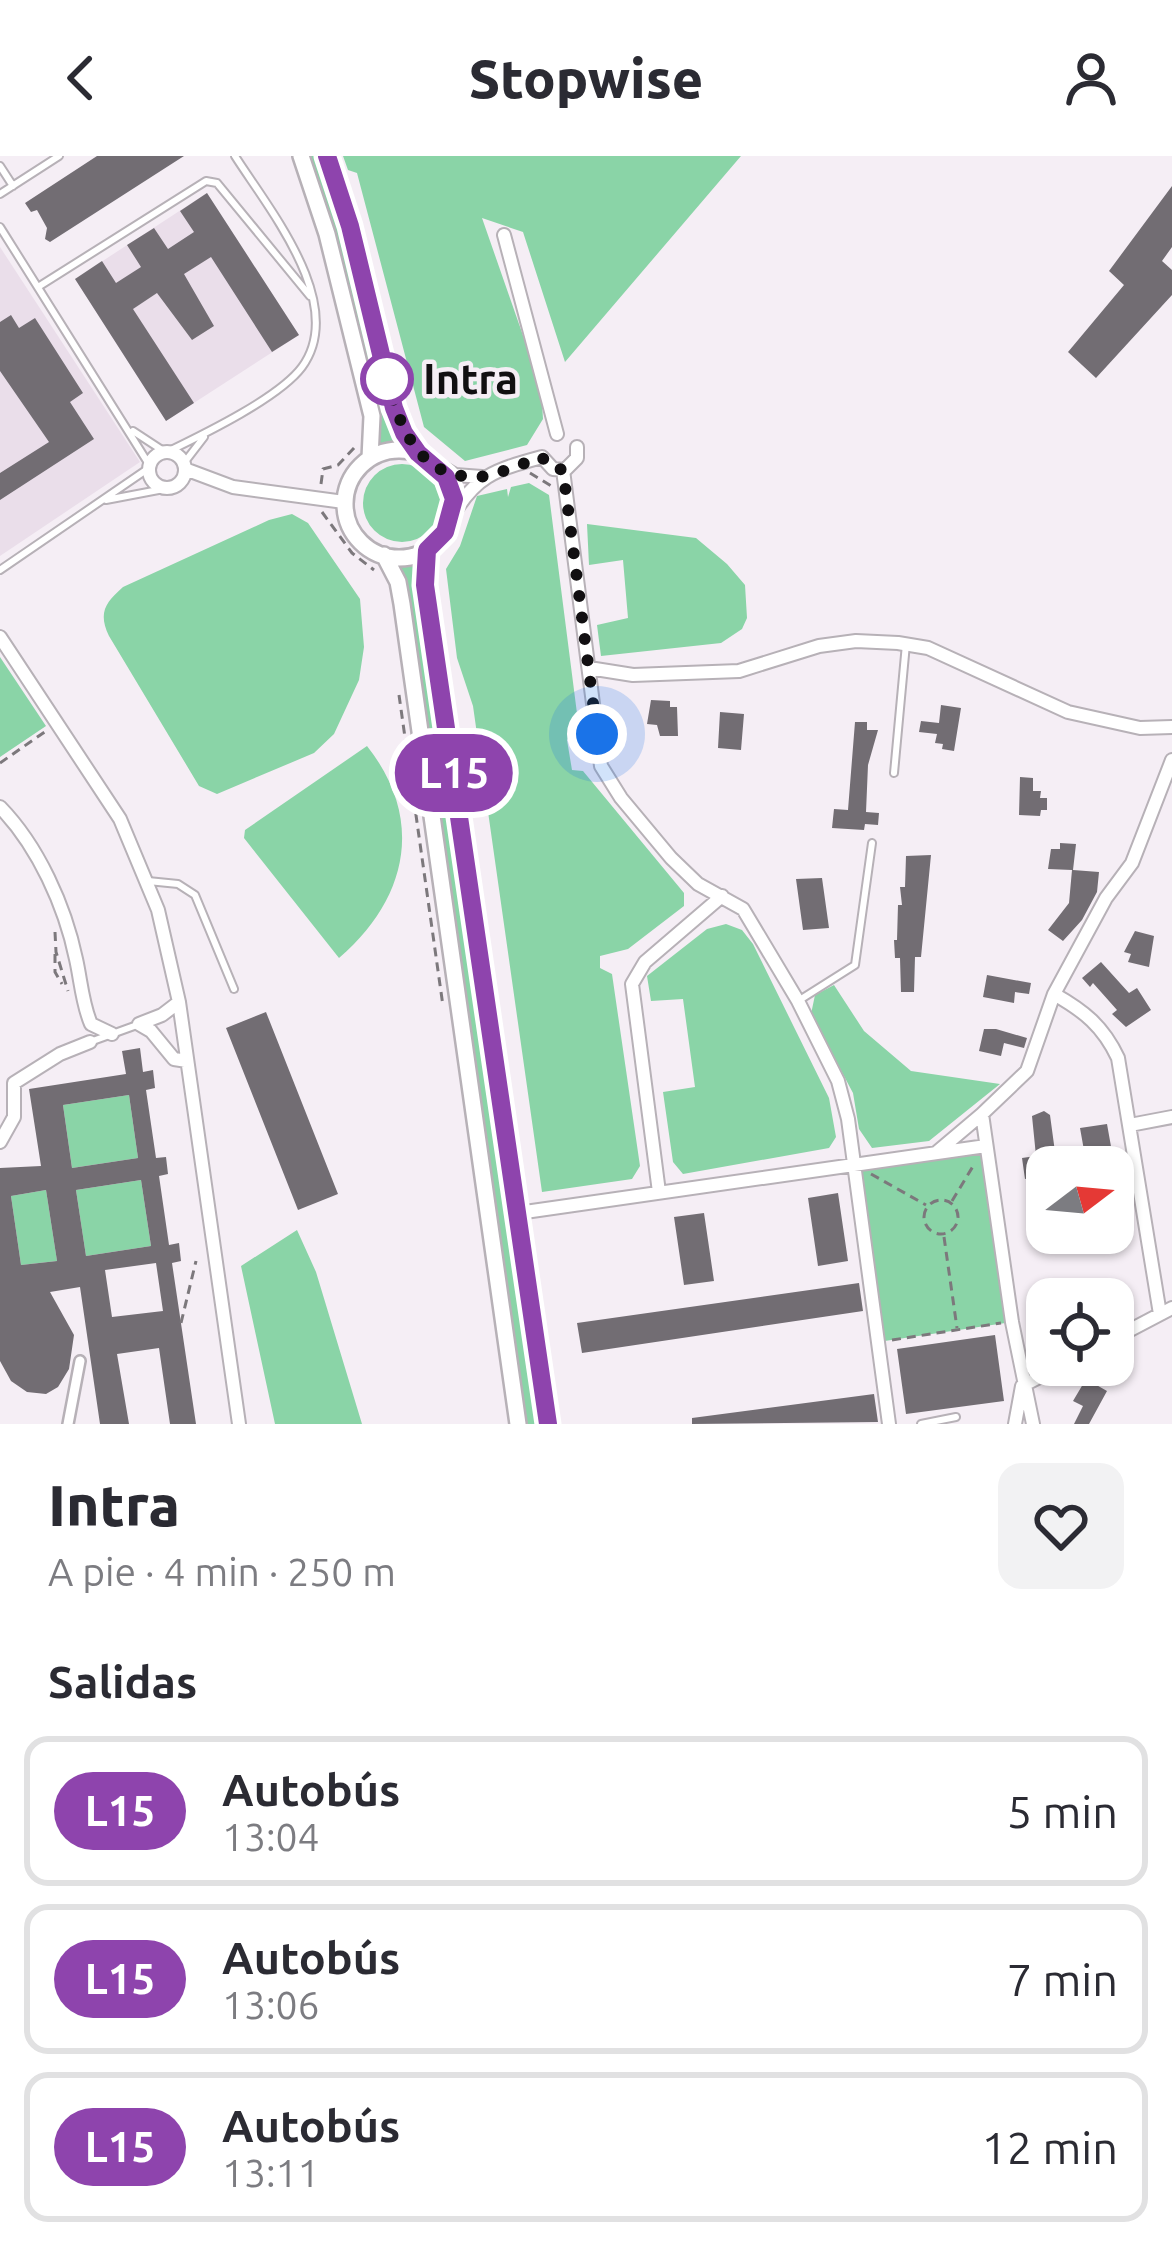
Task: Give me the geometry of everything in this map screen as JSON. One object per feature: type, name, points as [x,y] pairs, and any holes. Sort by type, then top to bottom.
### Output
[{"type":"street","points":[[301,156],[327,234],[372,416],[370,458]]},
{"type":"street","points":[[327,156],[350,226],[394,408],[418,453]]},
{"type":"street","points":[[504,235],[557,434]]},
{"type":"street","points":[[557,434],[582,445],[574,463],[563,470],[548,466],[542,457],[546,439],[557,434]]},
{"type":"street","points":[[431,553],[384,555],[363,544],[352,529],[344,502],[356,471],[370,458],[399,449],[418,453],[455,475],[482,477],[512,471],[542,457]]},
{"type":"street","points":[[233,487],[184,466],[166,452],[150,466],[154,483],[170,488],[233,487],[344,502]]},
{"type":"street","points":[[438,465],[451,487],[453,522]]},
{"type":"street","points":[[170,488],[180,483],[184,466]]},
{"type":"street","points":[[563,470],[601,766],[671,858],[698,884],[743,909],[798,1000],[838,1081],[889,1424]]},
{"type":"street","points":[[482,477],[464,495],[453,522],[431,553],[425,585],[548,1424]]},
{"type":"street","points":[[384,555],[398,582],[403,613],[518,1424]]},
{"type":"street","points":[[0,637],[120,819],[158,910],[179,1002],[239,1424]]},
{"type":"street","points":[[590,668],[633,675],[740,670],[819,646],[856,641],[906,644],[928,648],[1068,712],[1141,728],[1172,727]]},
{"type":"street","points":[[936,1152],[1027,1071],[1054,994],[1106,898],[1132,863],[1172,760]]},
{"type":"street","points":[[0,807],[20,830],[50,882],[70,935],[91,1024],[112,1034]]},
{"type":"street","points":[[659,1192],[632,984],[646,962],[722,896]]},
{"type":"street","points":[[1054,994],[1085,1011],[1106,1034],[1118,1058],[1166,1311],[1134,1328]]},
{"type":"street","points":[[179,1002],[139,1024],[174,1059],[188,1061]]},
{"type":"street","points":[[164,1044],[179,1002]]},
{"type":"street","points":[[0,1142],[14,1117],[14,1083],[60,1054],[90,1042]]},
{"type":"street","points":[[982,1114],[1024,1422]]},
{"type":"street","points":[[1130,1125],[1172,1117]]},
{"type":"street","points":[[518,1213],[986,1146]]},
{"type":"street","points":[[68,1424],[80,1361]]},
{"type":"street","points":[[1022,1386],[1026,1384]]},
{"type":"lane","points":[[0,194],[59,156]]},
{"type":"lane","points":[[130,429],[166,452],[207,434],[301,368],[314,342],[312,298],[298,254],[235,156]]},
{"type":"lane","points":[[0,166],[13,186]]},
{"type":"lane","points":[[38,286],[206,181],[217,183],[232,199],[312,298]]},
{"type":"lane","points":[[0,227],[150,466],[0,570]]},
{"type":"lane","points":[[184,466],[207,434]]},
{"type":"lane","points":[[102,501],[170,488]]},
{"type":"lane","points":[[894,773],[906,644]]},
{"type":"lane","points":[[798,1000],[855,964],[872,843]]},
{"type":"lane","points":[[148,881],[178,884],[195,895],[234,989]]},
{"type":"lane","points":[[90,1042],[139,1024]]},
{"type":"lane","points":[[921,1424],[956,1418]]},
{"type":"path","points":[[359,434],[350,456],[321,472],[322,514],[352,553],[371,565],[378,576]]},
{"type":"path","points":[[512,471],[529,472],[554,489],[565,488]]},
{"type":"path","points":[[431,553],[453,522]]},
{"type":"path","points":[[399,692],[443,1009]]},
{"type":"path","points":[[0,763],[58,724]]},
{"type":"path","points":[[56,952],[55,973],[64,986]]},
{"type":"path","points":[[951,1203],[986,1146]]},
{"type":"path","points":[[852,1163],[927,1206]]},
{"type":"path","points":[[927,1206],[941,1199],[958,1212],[957,1224],[944,1234]]},
{"type":"path","points":[[927,1206],[925,1223],[944,1234]]},
{"type":"path","points":[[944,1234],[957,1330]]},
{"type":"path","points":[[181,1323],[196,1261]]},
{"type":"path","points":[[878,1342],[1012,1322]]},
{"type":"shaded area","points":[[207,193],[299,335],[166,421],[75,279]]},
{"type":"shaded area","points":[[0,247],[140,462],[0,556]]},
{"type":"green space","points":[[301,156],[327,156],[394,408],[418,453],[399,449],[370,458],[374,438]]},
{"type":"green space","points":[[343,156],[741,156],[565,362],[523,232],[482,218],[541,387],[543,419],[527,445],[465,461],[424,427],[357,173],[348,170]]},
{"type":"green space","points":[[402,464],[429,476],[441,503],[429,530],[402,542],[375,530],[363,503],[375,476]]},
{"type":"green space","points":[[529,483],[549,495],[579,729],[567,740],[572,770],[583,771],[684,893],[684,906],[628,949],[600,956],[600,968],[612,974],[640,1166],[632,1179],[542,1192],[473,706],[457,658],[446,569],[460,546],[477,496],[507,489],[508,497],[511,487]]},
{"type":"green space","points":[[292,514],[308,523],[360,599],[364,647],[359,680],[334,734],[314,753],[217,794],[199,786],[109,636],[105,609],[123,587],[269,520]]},
{"type":"green space","points":[[587,524],[696,538],[745,585],[747,618],[742,629],[721,643],[601,656],[597,625],[628,618],[623,560],[589,565]]},
{"type":"green space","points":[[427,550],[548,1424],[518,1424],[402,604],[384,555],[397,558]]},
{"type":"green space","points":[[0,657],[46,726],[0,757]]},
{"type":"green space","points":[[367,746],[397,802],[401,857],[381,910],[339,958],[244,838],[245,830]]},
{"type":"green space","points":[[726,924],[742,930],[753,944],[829,1098],[836,1137],[829,1148],[683,1174],[673,1162],[663,1092],[695,1087],[683,999],[651,1001],[647,976],[707,929]]},
{"type":"green space","points":[[834,985],[864,1031],[911,1071],[1000,1084],[929,1141],[872,1148],[859,1129],[853,1093],[811,1014],[815,995]]},
{"type":"green space","points":[[129,1095],[138,1158],[72,1168],[63,1105]]},
{"type":"green space","points":[[986,1146],[1012,1322],[878,1342],[852,1163]]},
{"type":"green space","points":[[141,1180],[151,1246],[86,1256],[76,1190]]},
{"type":"green space","points":[[46,1190],[57,1261],[21,1265],[11,1196]]},
{"type":"green space","points":[[297,1230],[316,1272],[362,1424],[275,1424],[241,1266]]},
{"type":"building","points":[[97,156],[184,156],[50,242],[37,210],[31,212],[25,203]]},
{"type":"building","points":[[1172,186],[1172,247],[1162,261],[1172,270],[1172,295],[1096,378],[1068,352],[1124,285],[1109,271]]},
{"type":"building","points":[[207,193],[299,335],[272,352],[211,257],[184,274],[214,326],[192,340],[157,293],[133,309],[194,403],[166,421],[75,279],[102,261],[116,283],[141,267],[127,245],[154,228],[168,249],[194,232],[180,211]]},
{"type":"building","points":[[11,315],[19,328],[35,318],[83,393],[70,402],[94,439],[0,500],[0,473],[49,442],[0,371],[0,322]]},
{"type":"building","points":[[651,700],[670,701],[670,707],[677,707],[678,736],[660,736],[657,725],[647,724]]},
{"type":"building","points":[[941,705],[961,708],[954,751],[935,743],[937,734],[919,732],[921,721],[939,723]]},
{"type":"building","points":[[720,712],[744,714],[741,750],[718,748]]},
{"type":"building","points":[[855,722],[867,722],[867,730],[878,730],[868,765],[866,812],[879,813],[878,825],[865,824],[864,830],[832,828],[834,809],[848,810]]},
{"type":"building","points":[[1020,777],[1033,778],[1033,791],[1047,798],[1047,810],[1041,810],[1040,816],[1019,815]]},
{"type":"building","points":[[1060,843],[1076,844],[1073,870],[1099,872],[1097,892],[1082,920],[1063,941],[1048,930],[1069,903],[1072,870],[1048,869],[1051,849],[1060,849]]},
{"type":"building","points":[[931,855],[914,992],[901,992],[894,940],[906,856]]},
{"type":"building","points":[[822,878],[829,928],[803,930],[796,879]]},
{"type":"building","points":[[1135,931],[1154,936],[1149,967],[1128,962],[1131,954],[1124,952]]},
{"type":"building","points":[[1101,962],[1129,993],[1137,988],[1151,1010],[1126,1027],[1093,983],[1090,987],[1082,978]]},
{"type":"building","points":[[987,975],[1031,983],[1029,994],[1015,992],[1014,1003],[983,997]]},
{"type":"building","points":[[266,1012],[338,1194],[298,1210],[226,1028]]},
{"type":"building","points":[[984,1029],[1027,1038],[1024,1048],[1004,1043],[1001,1056],[979,1051]]},
{"type":"building","points":[[140,1048],[143,1072],[153,1070],[155,1088],[146,1090],[156,1158],[166,1157],[168,1174],[159,1176],[169,1245],[179,1243],[181,1261],[172,1263],[196,1424],[170,1424],[159,1348],[117,1354],[129,1424],[100,1424],[80,1287],[50,1292],[74,1335],[69,1369],[58,1387],[46,1394],[27,1392],[11,1381],[0,1361],[0,1168],[41,1166],[29,1089],[126,1074],[122,1051]],"holes":[[[129,1095],[138,1158],[72,1168],[63,1105]],[[141,1180],[151,1246],[86,1256],[76,1190]],[[46,1190],[57,1261],[21,1265],[11,1196]],[[156,1263],[163,1311],[112,1317],[105,1270]]]},
{"type":"building","points":[[1044,1111],[1050,1115],[1054,1146],[1035,1146],[1032,1116]]},
{"type":"building","points":[[1107,1124],[1111,1146],[1083,1146],[1080,1128]]},
{"type":"building","points":[[838,1193],[848,1261],[818,1266],[808,1198]]},
{"type":"building","points":[[704,1213],[714,1281],[684,1285],[674,1217]]},
{"type":"building","points":[[859,1283],[863,1311],[582,1353],[577,1323]]},
{"type":"building","points":[[995,1335],[1004,1401],[906,1414],[897,1349]]},
{"type":"building","points":[[1082,1386],[1107,1391],[1089,1424],[1074,1424],[1083,1406],[1073,1401]]},
{"type":"building","points":[[874,1394],[878,1422],[692,1424],[692,1418]]},
{"type":"bus line","name":"L15","points":[[327,156],[350,226],[394,408],[418,453],[438,465],[446,477],[454,499],[445,532],[427,550],[425,585],[548,1424]]},
{"type":"place","name":"Intra","points":[[387,379]]},
{"type":"route","points":[[387,379],[404,433],[418,453],[455,475],[482,477],[542,457],[548,466],[563,470],[597,734]]}]
